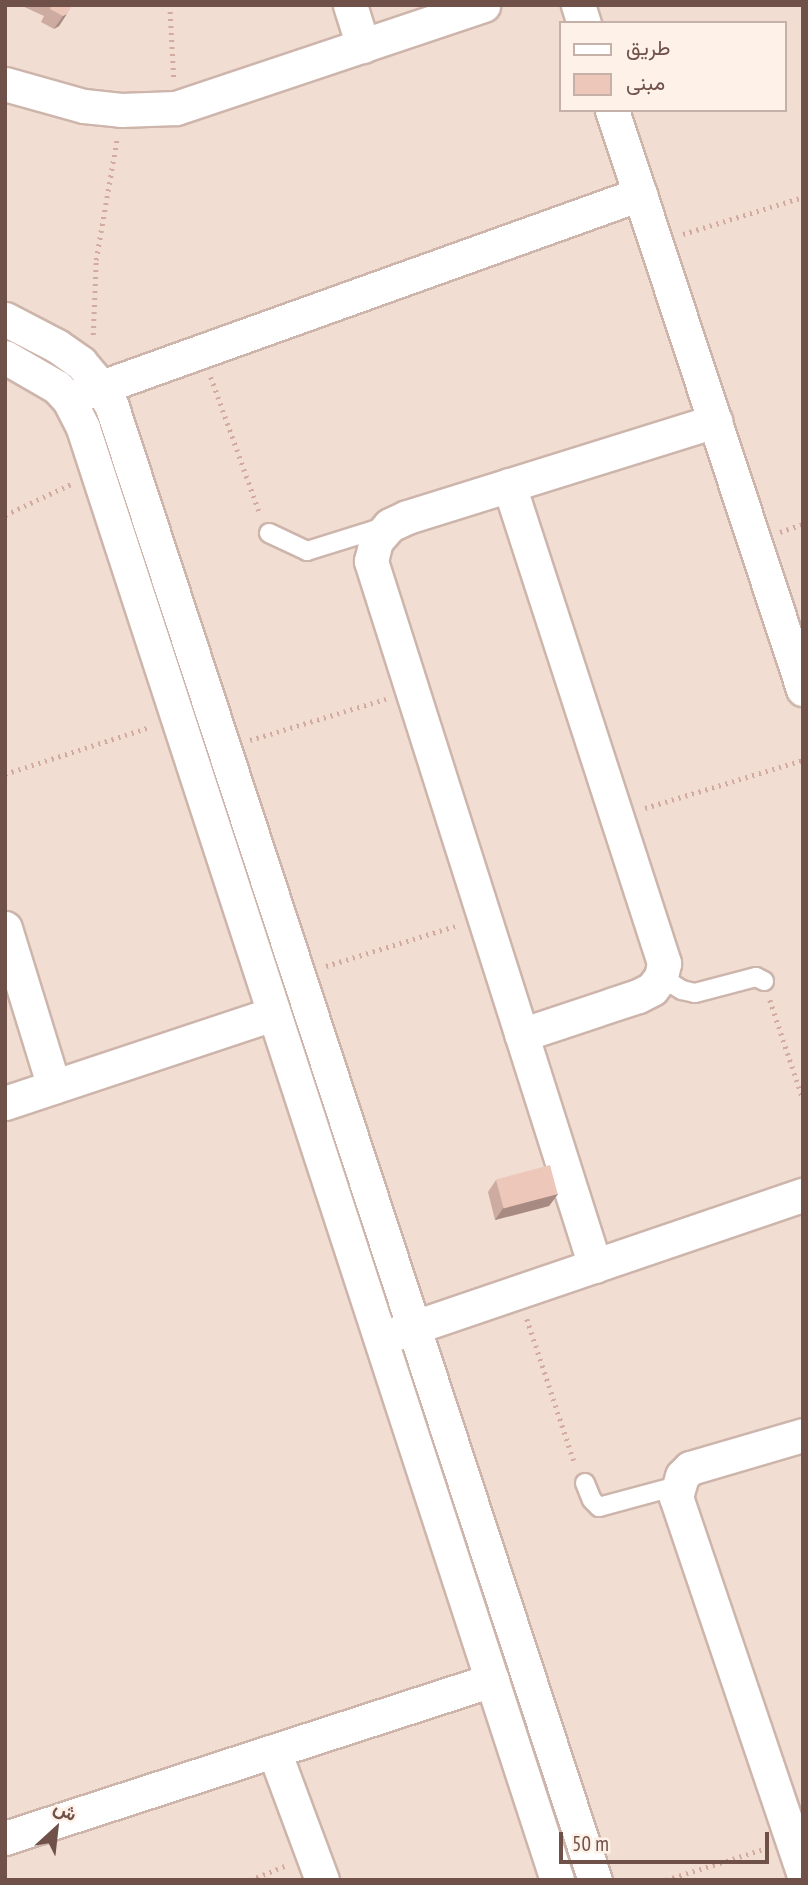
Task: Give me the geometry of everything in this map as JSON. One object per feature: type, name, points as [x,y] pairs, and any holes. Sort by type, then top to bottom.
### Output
[{"type":"street","points":[[350,5],[363,46]]},
{"type":"street","points":[[5,84],[48,98],[121,110],[176,108],[483,5]]},
{"type":"street","points":[[613,112],[803,689]]},
{"type":"street","points":[[69,400],[96,380],[201,352],[640,194]]},
{"type":"street","points":[[5,319],[69,354],[96,380],[120,429],[595,1880]]},
{"type":"street","points":[[5,357],[41,375],[69,400],[80,421],[557,1880]]},
{"type":"street","points":[[595,1266],[410,692],[371,561],[376,541],[390,525],[407,517],[715,421]]},
{"type":"street","points":[[509,485],[664,963],[661,977],[652,989],[521,1035]]},
{"type":"street","points":[[5,928],[54,1087]]},
{"type":"street","points":[[5,1103],[273,1014]]},
{"type":"street","points":[[380,1339],[803,1195]]},
{"type":"street","points":[[803,1435],[690,1468],[677,1486],[678,1509],[803,1872]]},
{"type":"street","points":[[5,1838],[492,1680]]},
{"type":"street","points":[[274,1751],[317,1868]]},
{"type":"lane","points":[[269,533],[307,551],[390,525]]},
{"type":"lane","points":[[661,977],[682,990],[695,993],[756,977],[764,981]]},
{"type":"lane","points":[[585,1483],[592,1500],[599,1507],[677,1486]]},
{"type":"path","points":[[170,5],[176,108]]},
{"type":"path","points":[[96,380],[96,260],[121,110]]},
{"type":"path","points":[[656,243],[803,197]]},
{"type":"path","points":[[201,352],[269,533]]},
{"type":"path","points":[[5,515],[97,472]]},
{"type":"path","points":[[225,748],[410,692]]},
{"type":"path","points":[[5,774],[177,718]]},
{"type":"path","points":[[618,817],[803,760]]},
{"type":"path","points":[[299,974],[483,917]]},
{"type":"path","points":[[764,981],[803,1099]]},
{"type":"path","points":[[518,1292],[575,1465]]},
{"type":"path","points":[[666,1880],[792,1840]]},
{"type":"path","points":[[250,1880],[317,1868]]},
{"type":"shaded area","points":[[5,5],[803,5],[803,1880],[5,1880]]},
{"type":"building","points":[[52,5],[72,5],[63,16],[50,9]]},
{"type":"building","points":[[550,1165],[558,1194],[504,1208],[496,1179]]}]
